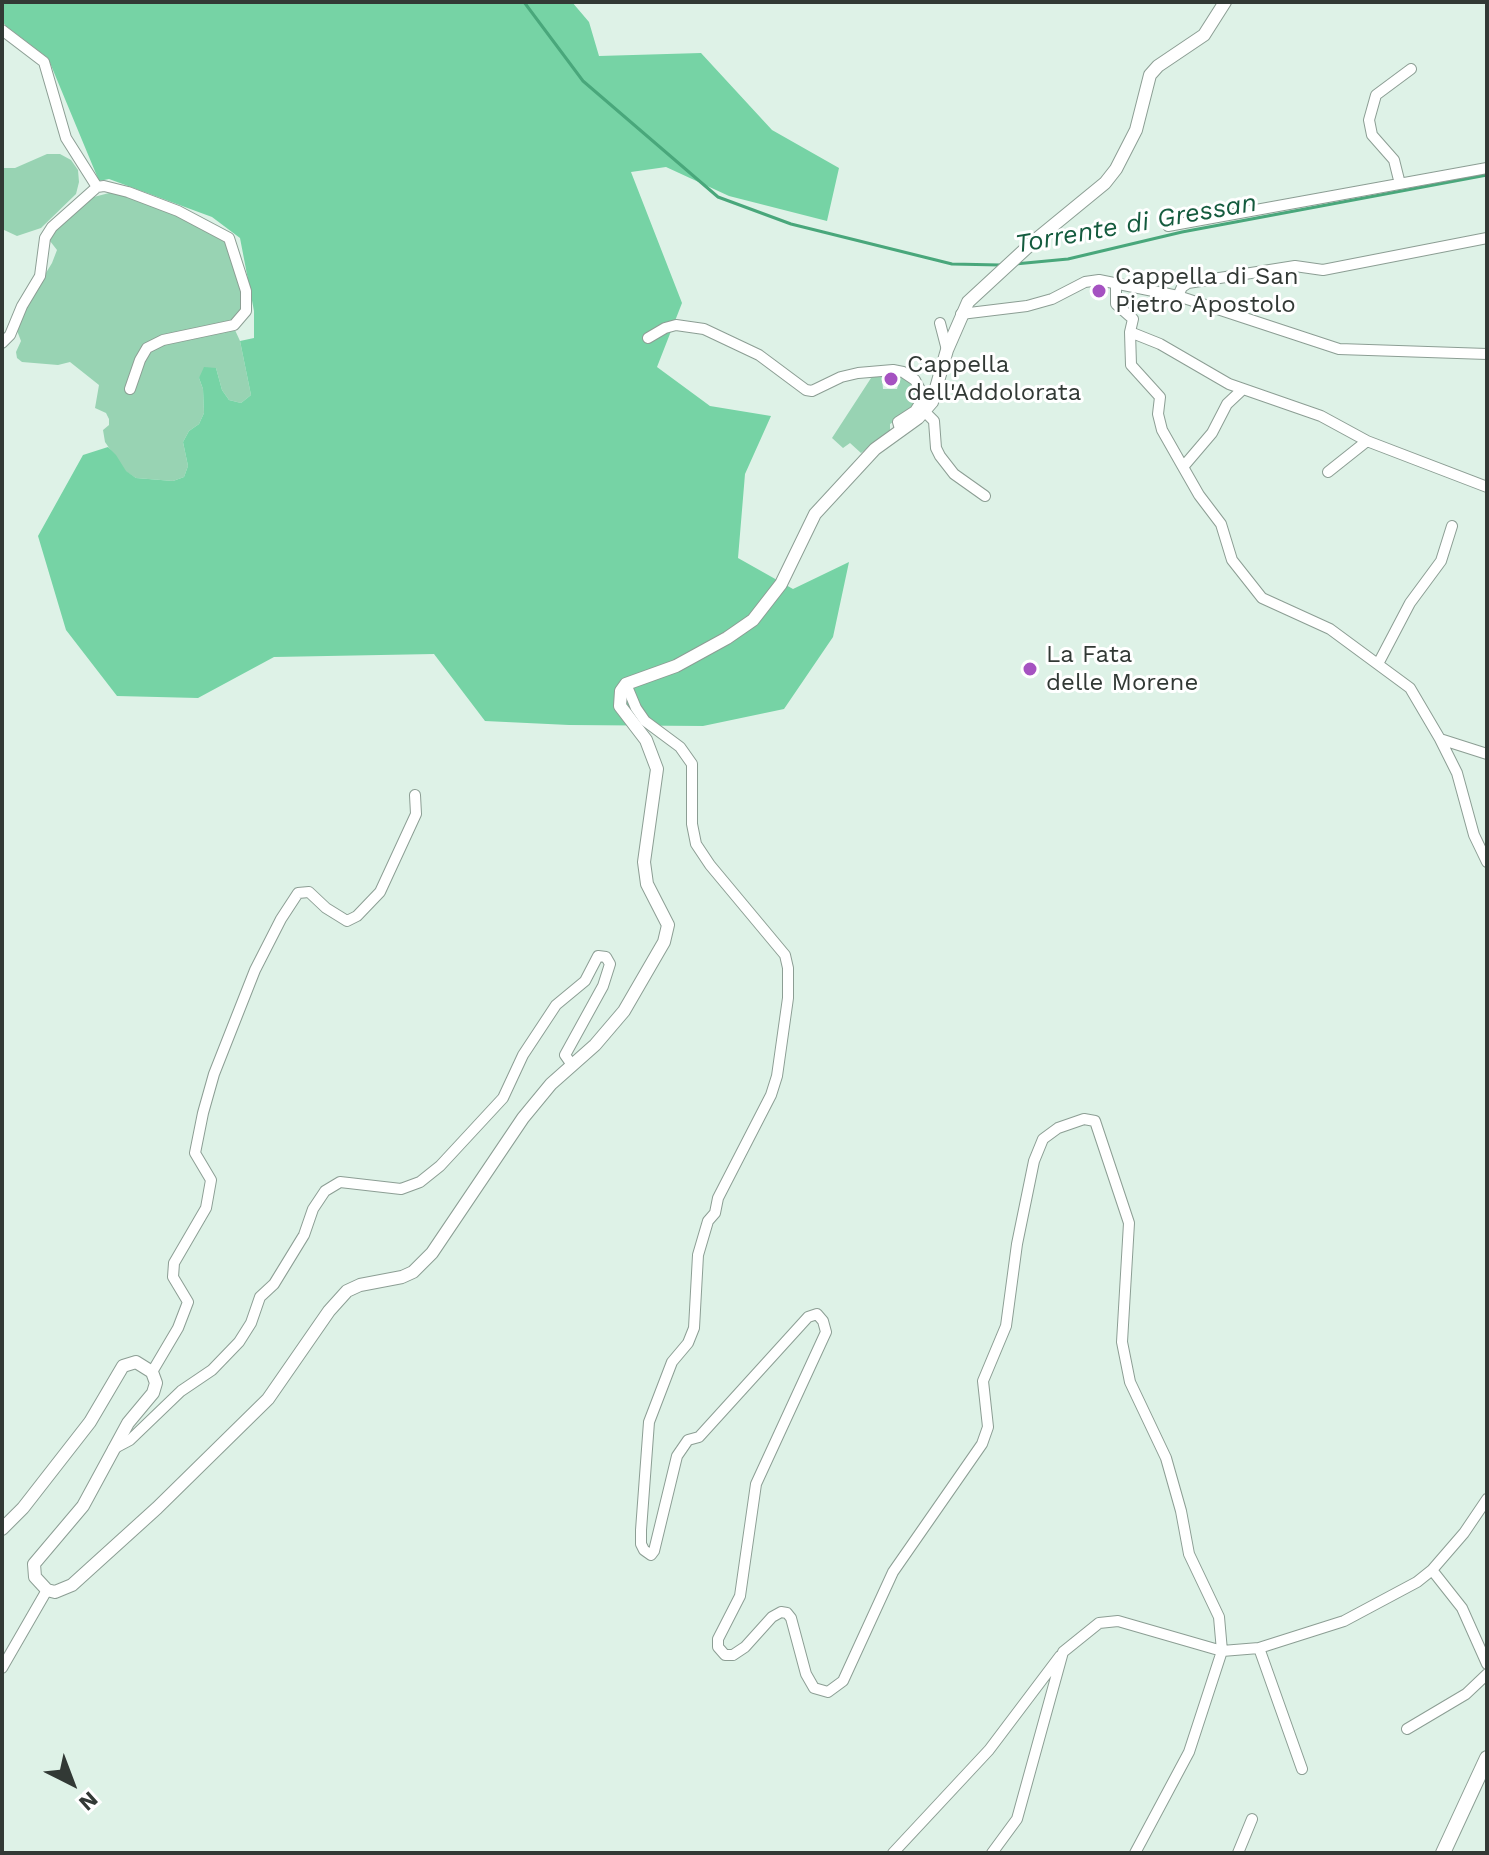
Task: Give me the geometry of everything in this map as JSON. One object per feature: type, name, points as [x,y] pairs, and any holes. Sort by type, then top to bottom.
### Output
[{"type":"main road","points":[[1443,1853],[1487,1758]]},
{"type":"street","points":[[2,1529],[23,1508],[90,1422],[123,1366],[136,1362],[152,1372],[156,1383],[153,1393],[128,1423],[83,1506],[34,1564],[35,1577],[47,1590],[55,1592],[72,1585],[157,1508],[268,1399],[329,1311],[347,1291],[360,1285],[402,1277],[413,1272],[425,1260],[523,1118],[551,1084],[595,1045],[624,1011],[664,942],[668,925],[647,884],[644,862],[657,769],[646,740],[620,706],[621,691],[626,684],[676,666],[753,620],[781,584],[815,514],[875,449],[925,412],[937,388],[961,314],[975,293],[1092,194],[1116,169],[1136,130],[1150,75],[1158,66],[1204,35],[1225,2]]},
{"type":"street","points":[[2,30],[44,62],[66,138],[97,187]]},
{"type":"street","points":[[1400,184],[1394,160],[1372,135],[1369,120],[1376,95],[1411,69]]},
{"type":"street","points":[[1168,226],[1487,168]]},
{"type":"street","points":[[2,343],[10,335],[22,306],[40,276],[45,238],[52,227],[97,187],[128,192],[178,211],[223,234],[233,243],[246,291],[246,311],[234,325],[163,340],[147,348],[130,389]]},
{"type":"street","points":[[1178,296],[1188,283],[1295,266],[1323,270],[1487,238]]},
{"type":"street","points":[[961,314],[1027,306],[1052,299],[1085,282],[1099,280],[1178,296],[1339,349],[1487,354]]},
{"type":"street","points":[[1116,284],[1116,304],[1133,319],[1130,332],[1131,365],[1160,397],[1158,414],[1162,430],[1199,495],[1221,524],[1232,560],[1262,598],[1330,629],[1410,688],[1457,773],[1474,835],[1487,862]]},
{"type":"street","points":[[940,323],[947,350]]},
{"type":"street","points":[[648,338],[676,325],[704,329],[759,355],[789,380],[812,391],[841,377],[893,370],[903,372],[915,380],[924,397],[915,411],[898,422],[900,429]]},
{"type":"street","points":[[1130,332],[1160,344],[1208,373],[1243,389],[1321,416],[1367,441],[1487,487]]},
{"type":"street","points":[[1183,467],[1212,433],[1227,404],[1243,389]]},
{"type":"street","points":[[925,412],[934,421],[936,448],[940,456],[954,474],[985,496]]},
{"type":"street","points":[[1328,472],[1367,441]]},
{"type":"street","points":[[1378,664],[1410,603],[1441,561],[1452,526]]},
{"type":"street","points":[[626,684],[645,721],[680,747],[692,764],[692,824],[696,844],[785,955],[788,968],[788,998],[777,1076],[771,1095],[718,1198],[715,1213],[708,1221],[698,1255],[694,1328],[688,1343],[672,1362],[649,1422],[641,1530],[644,1550],[651,1555],[654,1551],[677,1456],[682,1448],[688,1440],[699,1437],[808,1317],[817,1314],[826,1332],[756,1484],[740,1596],[718,1639],[718,1647],[725,1655],[733,1655],[745,1647],[772,1617],[781,1612],[787,1613],[806,1674],[814,1688],[828,1692],[843,1681],[893,1572],[982,1444],[988,1427],[983,1381],[1006,1326],[1017,1244],[1034,1161],[1043,1139],[1058,1128],[1084,1119],[1095,1121],[1129,1223],[1122,1342],[1130,1382],[1166,1458],[1189,1554],[1219,1617],[1222,1651],[1189,1752],[1135,1853]]},
{"type":"street","points":[[1440,739],[1487,754]]},
{"type":"street","points":[[152,1372],[178,1328],[188,1302],[173,1277],[174,1263],[206,1208],[211,1180],[195,1153],[203,1113],[214,1074],[255,970],[298,893],[309,892],[326,908],[347,921],[357,916],[380,892],[416,814],[415,795]]},
{"type":"street","points":[[112,1449],[130,1440],[181,1391],[212,1370],[239,1342],[251,1323],[260,1297],[274,1284],[297,1247],[313,1209],[325,1191],[340,1182],[401,1189],[420,1182],[440,1166],[503,1098],[523,1055],[556,1005],[585,981],[598,956],[606,957],[610,964],[603,986],[565,1055],[572,1065]]},
{"type":"street","points":[[893,1853],[989,1750],[1063,1652],[1099,1623],[1118,1621],[1222,1651],[1259,1648],[1344,1621],[1417,1582],[1432,1570],[1464,1533],[1487,1499]]},
{"type":"street","points":[[1432,1570],[1462,1608],[1487,1664]]},
{"type":"street","points":[[2,1668],[47,1590]]},
{"type":"street","points":[[1259,1648],[1302,1769]]},
{"type":"street","points":[[992,1853],[1017,1819],[1063,1652]]},
{"type":"street","points":[[1407,1729],[1466,1694],[1487,1674]]},
{"type":"street","points":[[1238,1853],[1252,1819]]},
{"type":"green space","points":[[2,2],[572,2],[589,22],[599,56],[701,53],[772,130],[839,168],[827,221],[729,196],[666,167],[631,172],[682,303],[657,367],[710,406],[771,416],[745,474],[738,558],[793,589],[849,562],[833,637],[784,709],[703,726],[485,721],[434,654],[274,657],[198,698],[117,696],[66,630],[38,536],[83,455],[108,447],[126,471],[136,478],[173,481],[184,477],[188,466],[183,442],[189,431],[199,424],[204,413],[203,389],[199,378],[204,367],[216,368],[222,390],[229,400],[241,403],[251,395],[240,341],[254,338],[254,311],[240,238],[212,217],[109,179],[99,181],[48,58],[6,26],[2,21]]},
{"type":"green space","points":[[47,154],[60,154],[71,160],[78,170],[76,194],[41,228],[17,236],[2,229],[2,168],[15,168]]},
{"type":"green space","points":[[113,192],[167,210],[227,241],[242,295],[235,330],[251,395],[241,403],[229,400],[222,390],[216,368],[199,378],[203,389],[204,413],[199,424],[189,431],[183,442],[188,466],[184,477],[173,481],[136,478],[125,471],[105,442],[103,430],[109,425],[109,419],[106,413],[95,408],[99,385],[70,362],[58,365],[22,362],[17,358],[21,341],[16,328],[52,263],[57,250],[50,241],[54,230],[86,199]]},
{"type":"green space","points":[[873,375],[882,376],[883,389],[897,389],[901,375],[910,380],[919,396],[910,411],[890,424],[890,430],[861,453],[850,443],[843,448],[832,438]]},
{"type":"waterway","points":[[524,2],[583,81],[718,197],[791,224],[952,264],[1000,265]]},
{"type":"waterway","name":"Torrente di Gressan","points":[[1015,264],[1068,259],[1182,232],[1487,175]]},
{"type":"place","name":"Cappella di San Pietro Apostolo","points":[[1099,291]]},
{"type":"place","name":"Cappella dell'Addolorata","points":[[891,379]]},
{"type":"place","name":"La Fata delle Morene","points":[[1030,669]]}]
